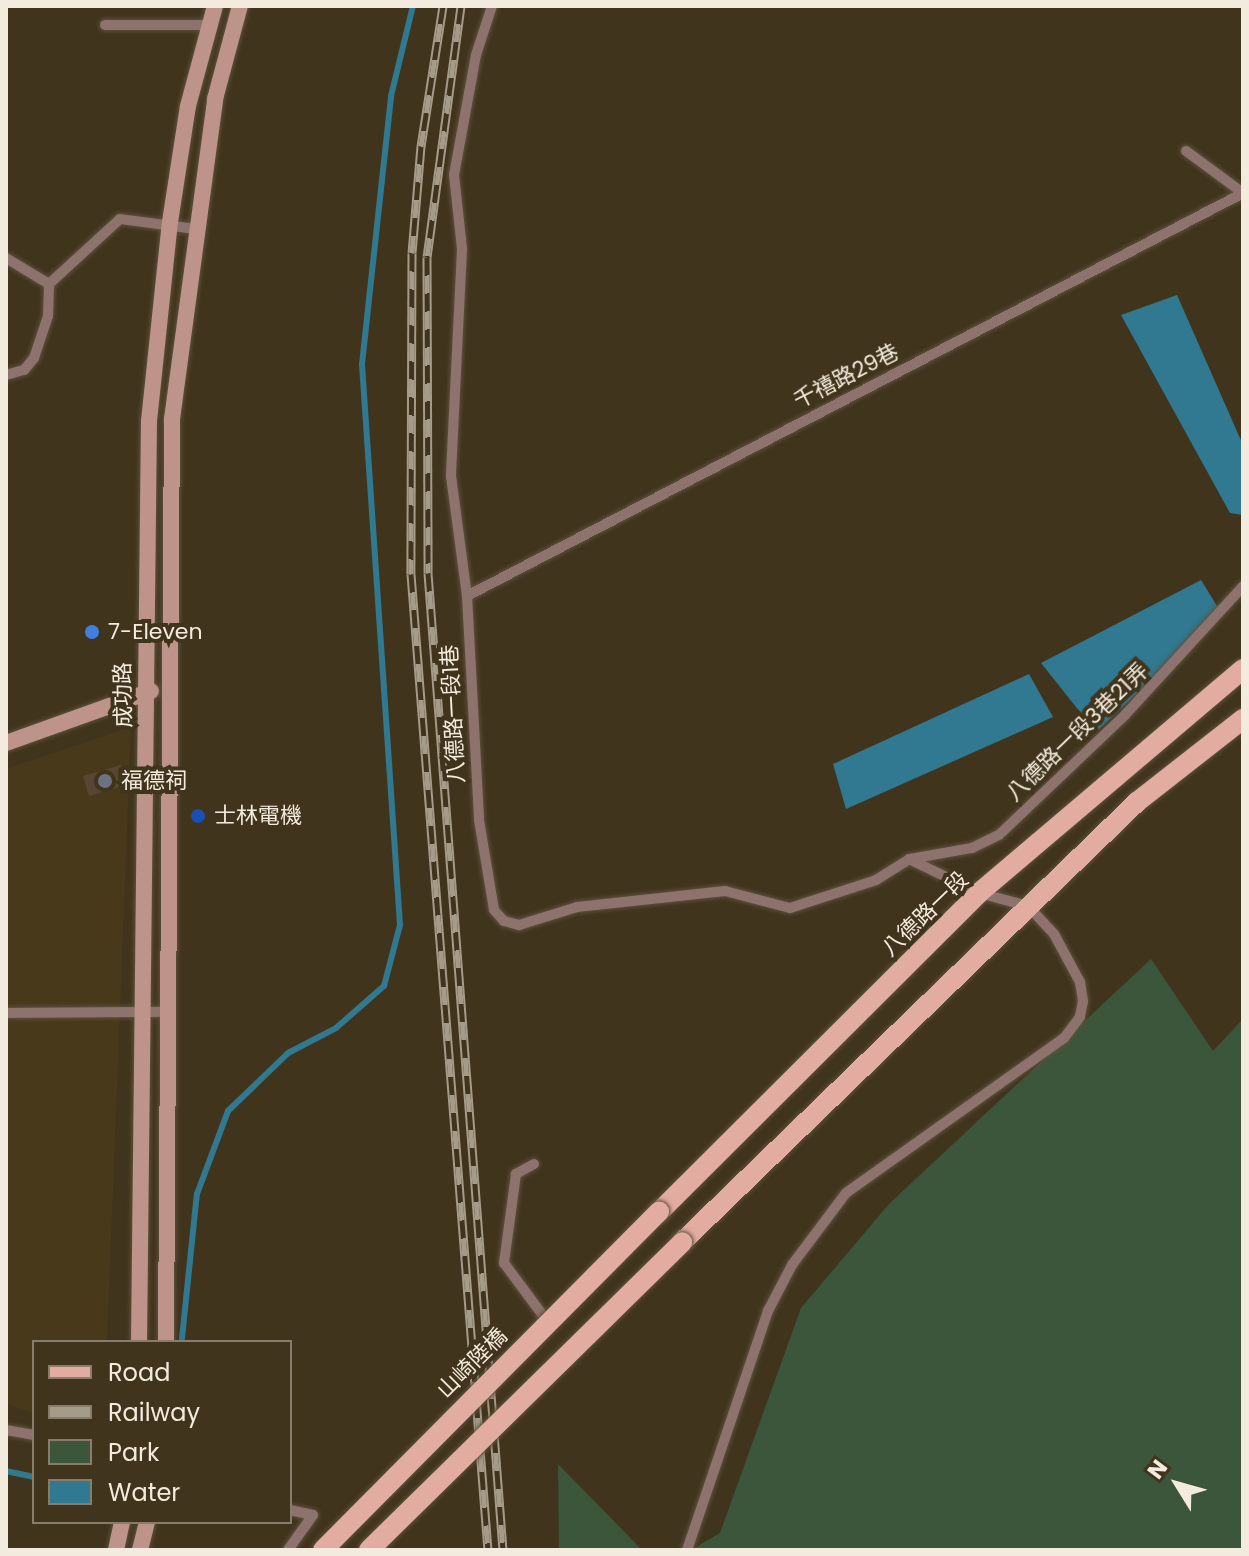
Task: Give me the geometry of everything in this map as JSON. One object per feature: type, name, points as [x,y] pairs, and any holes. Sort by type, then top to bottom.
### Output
[{"type":"main road","name":"八德路一段","points":[[659,1212],[979,893],[1243,669]]},
{"type":"main road","points":[[369,1550],[1137,802],[1243,719]]},
{"type":"main road","name":"山崎陸橋","points":[[323,1550],[547,1321],[659,1212]]},
{"type":"street","name":"成功路","points":[[139,1340],[143,692],[149,421],[170,222],[188,106],[215,6]]},
{"type":"street","name":"成功路","points":[[166,1340],[172,419],[215,99],[240,6]]},
{"type":"street","points":[[6,743],[143,692],[168,689]]},
{"type":"street","points":[[116,1550],[122,1524]]},
{"type":"street","points":[[140,1550],[146,1524]]},
{"type":"lane","name":"八德路一段1巷","points":[[492,6],[476,55],[454,175],[462,249],[451,476],[467,596],[479,820],[494,910],[504,921],[519,925],[577,907],[725,891],[790,908],[876,880],[909,859]]},
{"type":"lane","points":[[105,25],[210,25]]},
{"type":"lane","points":[[1186,151],[1243,193]]},
{"type":"lane","name":"千禧路29巷","points":[[467,596],[1243,193]]},
{"type":"lane","points":[[6,375],[24,370],[34,358],[48,316],[49,284],[120,219],[170,222],[196,229]]},
{"type":"lane","points":[[6,258],[49,284]]},
{"type":"lane","name":"八德路一段3巷21弄","points":[[909,859],[972,848],[999,835],[1175,664],[1243,586]]},
{"type":"lane","points":[[687,1550],[768,1311],[816,1232],[846,1193],[1064,1038],[1080,1017],[1080,982],[1054,934],[1028,906],[979,893],[909,859]]},
{"type":"lane","points":[[6,1013],[168,1012]]},
{"type":"lane","points":[[534,1164],[516,1174],[504,1263],[547,1321]]},
{"type":"lane","points":[[6,1430],[32,1435]]},
{"type":"lane","points":[[288,1550],[313,1515],[292,1510]]},
{"type":"shaded area","points":[[131,727],[107,1340],[32,1340],[32,1413],[6,1403],[6,769]]},
{"type":"green space","points":[[1151,959],[1213,1051],[1243,1019],[1243,1550],[691,1550],[720,1533],[801,1308],[889,1204]]},
{"type":"green space","points":[[558,1464],[642,1550],[559,1550]]},
{"type":"water","points":[[1177,295],[1243,445],[1243,515],[1230,513],[1121,315]]},
{"type":"water","points":[[1201,580],[1222,614],[1096,732],[1041,663]]},
{"type":"water","points":[[1029,674],[1053,717],[846,809],[833,764]]},
{"type":"building","name":"福德祠","points":[[121,765],[127,785],[89,796],[83,776]]},
{"type":"waterway","points":[[182,1338],[197,1194],[228,1111],[288,1053],[336,1028],[384,986],[400,925],[362,364],[391,96],[413,6]]},
{"type":"waterway","points":[[6,1471],[32,1477]]},
{"type":"railway","points":[[443,6],[421,146],[412,253],[411,574],[488,1550]]},
{"type":"railway","points":[[461,6],[427,257],[428,573],[503,1550]]},
{"type":"place","name":"7-Eleven","points":[[92,632]]},
{"type":"place","name":"福德祠","points":[[105,781]]},
{"type":"place","name":"士林電機","points":[[198,816]]}]
